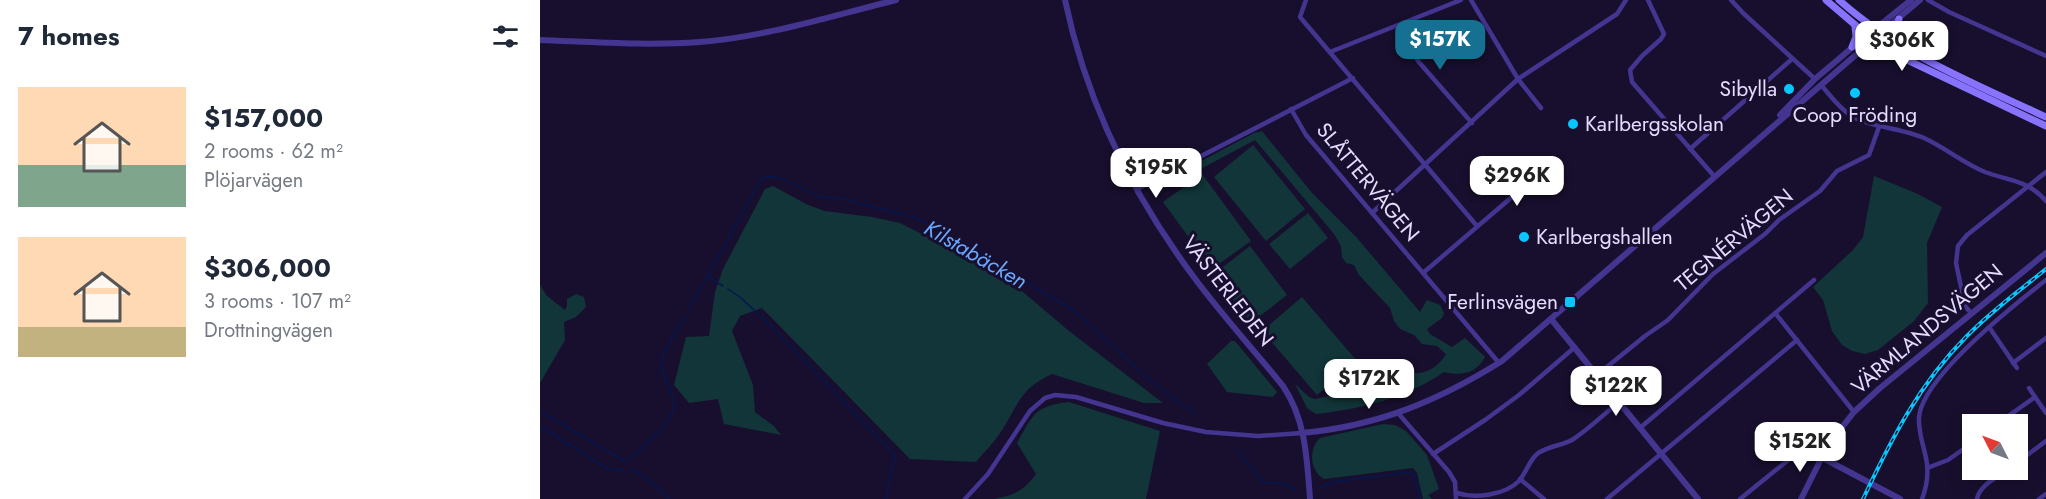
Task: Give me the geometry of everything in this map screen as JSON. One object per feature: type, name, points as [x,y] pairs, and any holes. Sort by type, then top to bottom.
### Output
[{"type":"main road","points":[[1826,0],[1870,37],[1925,70],[2046,126]]},
{"type":"main road","points":[[1839,0],[1902,45],[2046,117]]},
{"type":"main road","points":[[1899,19],[1895,31],[1902,45]]},
{"type":"main road","points":[[1852,47],[1856,37],[1855,26]]},
{"type":"main road","points":[[1870,37],[1879,30]]},
{"type":"street","points":[[540,40],[700,42],[747,36],[896,0]]},
{"type":"street","name":"VÄSTERLEDEN","points":[[1065,0],[1091,90],[1109,134],[1137,189],[1188,270],[1288,394],[1296,411],[1306,449],[1310,499]]},
{"type":"street","points":[[1306,0],[1300,17],[1477,226]]},
{"type":"street","points":[[1330,52],[1461,0]]},
{"type":"street","points":[[1471,0],[1518,79],[1541,108]]},
{"type":"street","points":[[1372,213],[1518,79],[1617,14],[1626,0]]},
{"type":"street","points":[[1648,0],[1664,34],[1633,64],[1629,76],[1632,84],[1714,176]]},
{"type":"street","points":[[1731,0],[1815,79],[1850,116],[1861,121],[1914,133],[1934,142],[1977,168],[2029,185],[2046,201]]},
{"type":"street","points":[[1879,30],[1911,0]]},
{"type":"street","points":[[1879,30],[1899,19],[1920,0]]},
{"type":"street","points":[[1928,0],[2045,54]]},
{"type":"street","points":[[1399,26],[1418,61],[1472,123]]},
{"type":"street","points":[[1770,127],[1815,79],[1852,47],[1870,37]]},
{"type":"street","points":[[965,499],[988,474],[1030,411],[1045,398],[1055,395],[1076,397],[1163,423],[1206,432],[1258,436],[1302,433],[1358,425],[1439,397],[1499,363],[1821,85],[1870,37]]},
{"type":"street","points":[[1690,149],[1792,58]]},
{"type":"street","points":[[1137,189],[1353,78]]},
{"type":"street","name":"SLÅTTERVÄGEN","points":[[1291,109],[1306,135],[1499,363]]},
{"type":"street","name":"TEGNÉRVÄGEN","points":[[1597,375],[1668,320],[1713,274],[1795,208],[1820,191],[1837,171],[1869,155],[1880,124]]},
{"type":"street","points":[[1971,313],[1965,306],[1956,262],[1958,246],[1966,235],[2046,172]]},
{"type":"street","name":"SLÅTTERVÄGEN","points":[[1423,273],[1533,179],[1548,173]]},
{"type":"street","name":"VÄRMLANDSVÄGEN","points":[[1801,499],[1821,457],[1854,412],[1971,313],[2046,254]]},
{"type":"street","points":[[1640,428],[1814,280]]},
{"type":"street","points":[[1922,499],[1927,481],[1927,468],[1919,426],[1922,405],[1953,364],[1989,327],[2046,280]]},
{"type":"street","points":[[1776,314],[1854,412]]},
{"type":"street","points":[[1551,319],[1698,499]]},
{"type":"street","points":[[1989,327],[2017,368]]},
{"type":"street","points":[[2013,363],[2046,338]]},
{"type":"street","points":[[1607,499],[1797,340]]},
{"type":"street","points":[[1433,453],[1520,396],[1575,347]]},
{"type":"street","points":[[2030,388],[2046,413]]},
{"type":"street","points":[[2011,414],[2035,397]]},
{"type":"street","points":[[1398,413],[1449,472],[1455,482],[1457,496],[1467,497],[1492,494],[1513,486],[1538,454],[1547,448],[1569,441],[1619,402]]},
{"type":"street","points":[[1740,499],[1818,435]]},
{"type":"street","points":[[2028,454],[2046,441]]},
{"type":"street","points":[[1927,468],[1948,460],[1962,450]]},
{"type":"street","points":[[1821,457],[1900,499]]},
{"type":"street","points":[[1520,479],[1544,499]]},
{"type":"street","points":[[1977,499],[1982,489],[1994,480]]},
{"type":"street","points":[[2039,499],[2046,494]]},
{"type":"green space","points":[[1262,131],[1312,193],[1357,238],[1420,312],[1427,300],[1440,305],[1444,313],[1442,318],[1427,329],[1430,334],[1452,347],[1465,338],[1485,357],[1477,367],[1468,372],[1456,374],[1444,372],[1415,389],[1367,405],[1316,414],[1307,408],[1295,384],[1309,397],[1315,399],[1372,386],[1388,388],[1411,372],[1422,373],[1431,369],[1446,354],[1437,346],[1422,344],[1414,335],[1400,329],[1394,321],[1390,308],[1359,275],[1354,265],[1346,263],[1342,257],[1341,246],[1334,234],[1255,140],[1165,188],[1161,187],[1160,183],[1254,133]]},
{"type":"green space","points":[[1253,145],[1305,209],[1266,241],[1214,177]]},
{"type":"green space","points":[[1202,174],[1251,241],[1212,269],[1163,202]]},
{"type":"green space","points":[[1874,176],[1918,194],[1942,207],[1927,243],[1928,303],[1914,321],[1878,350],[1865,354],[1852,351],[1842,345],[1832,331],[1823,300],[1813,287],[1853,250],[1863,237]]},
{"type":"green space","points":[[773,186],[808,205],[825,211],[900,223],[1003,275],[1069,331],[1163,403],[1144,403],[1052,374],[1026,392],[997,437],[976,462],[910,459],[762,308],[740,316],[732,331],[753,385],[755,412],[774,426],[781,435],[724,424],[718,399],[689,403],[674,385],[686,337],[709,336],[715,292],[723,269],[765,189]]},
{"type":"green space","points":[[1308,213],[1328,238],[1290,269],[1269,244]]},
{"type":"green space","points":[[1250,246],[1287,295],[1251,323],[1214,274]]},
{"type":"green space","points":[[540,285],[547,296],[565,310],[567,299],[576,294],[584,297],[586,307],[576,317],[564,322],[565,340],[540,383]]},
{"type":"green space","points":[[1302,297],[1357,361],[1317,395],[1262,331]]},
{"type":"green space","points":[[1231,341],[1235,341],[1277,392],[1273,397],[1227,392],[1207,364]]},
{"type":"green space","points":[[1069,402],[1160,431],[1146,499],[994,499],[1018,491],[1027,485],[1036,474],[1017,443],[1031,419],[1041,409]]},
{"type":"green space","points":[[1383,424],[1395,425],[1406,431],[1427,455],[1439,489],[1428,495],[1432,499],[1423,499],[1417,473],[1413,468],[1324,479],[1316,471],[1312,454],[1320,438]]},
{"type":"waterway","name":"Kilstabäcken","points":[[689,310],[761,179],[776,177],[819,196],[851,200],[913,217],[980,250],[987,259],[1011,270],[1034,287],[1075,311],[1154,384],[1196,414]]},
{"type":"waterway","points":[[709,277],[723,286]]},
{"type":"waterway","points":[[728,289],[768,323],[895,455],[886,499]]},
{"type":"waterway","name":"Kilstabäcken","points":[[540,411],[614,455],[625,461],[629,460],[660,430],[673,411],[673,399],[661,368],[661,362],[667,346],[685,317]]},
{"type":"waterway","points":[[540,426],[605,467],[624,470]]},
{"type":"waterway","name":"Kilstabäcken","points":[[1237,450],[1262,482],[1282,483],[1296,490]]},
{"type":"waterway","points":[[629,470],[646,477],[669,499]]},
{"type":"waterway","name":"Kilstabäcken","points":[[1319,488],[1333,482],[1411,472],[1415,476],[1420,499]]},
{"type":"railway","points":[[1863,499],[1907,414],[1949,355],[1975,328],[2046,269]]},
{"type":"place","name":"Sibylla","points":[[1789,89]]},
{"type":"place","name":"Coop Fröding","points":[[1855,93]]},
{"type":"place","name":"Karlbergsskolan","points":[[1573,124]]},
{"type":"place","name":"Karlbergshallen","points":[[1524,237]]},
{"type":"place","name":"Ferlinsvägen","points":[[1570,302]]}]
